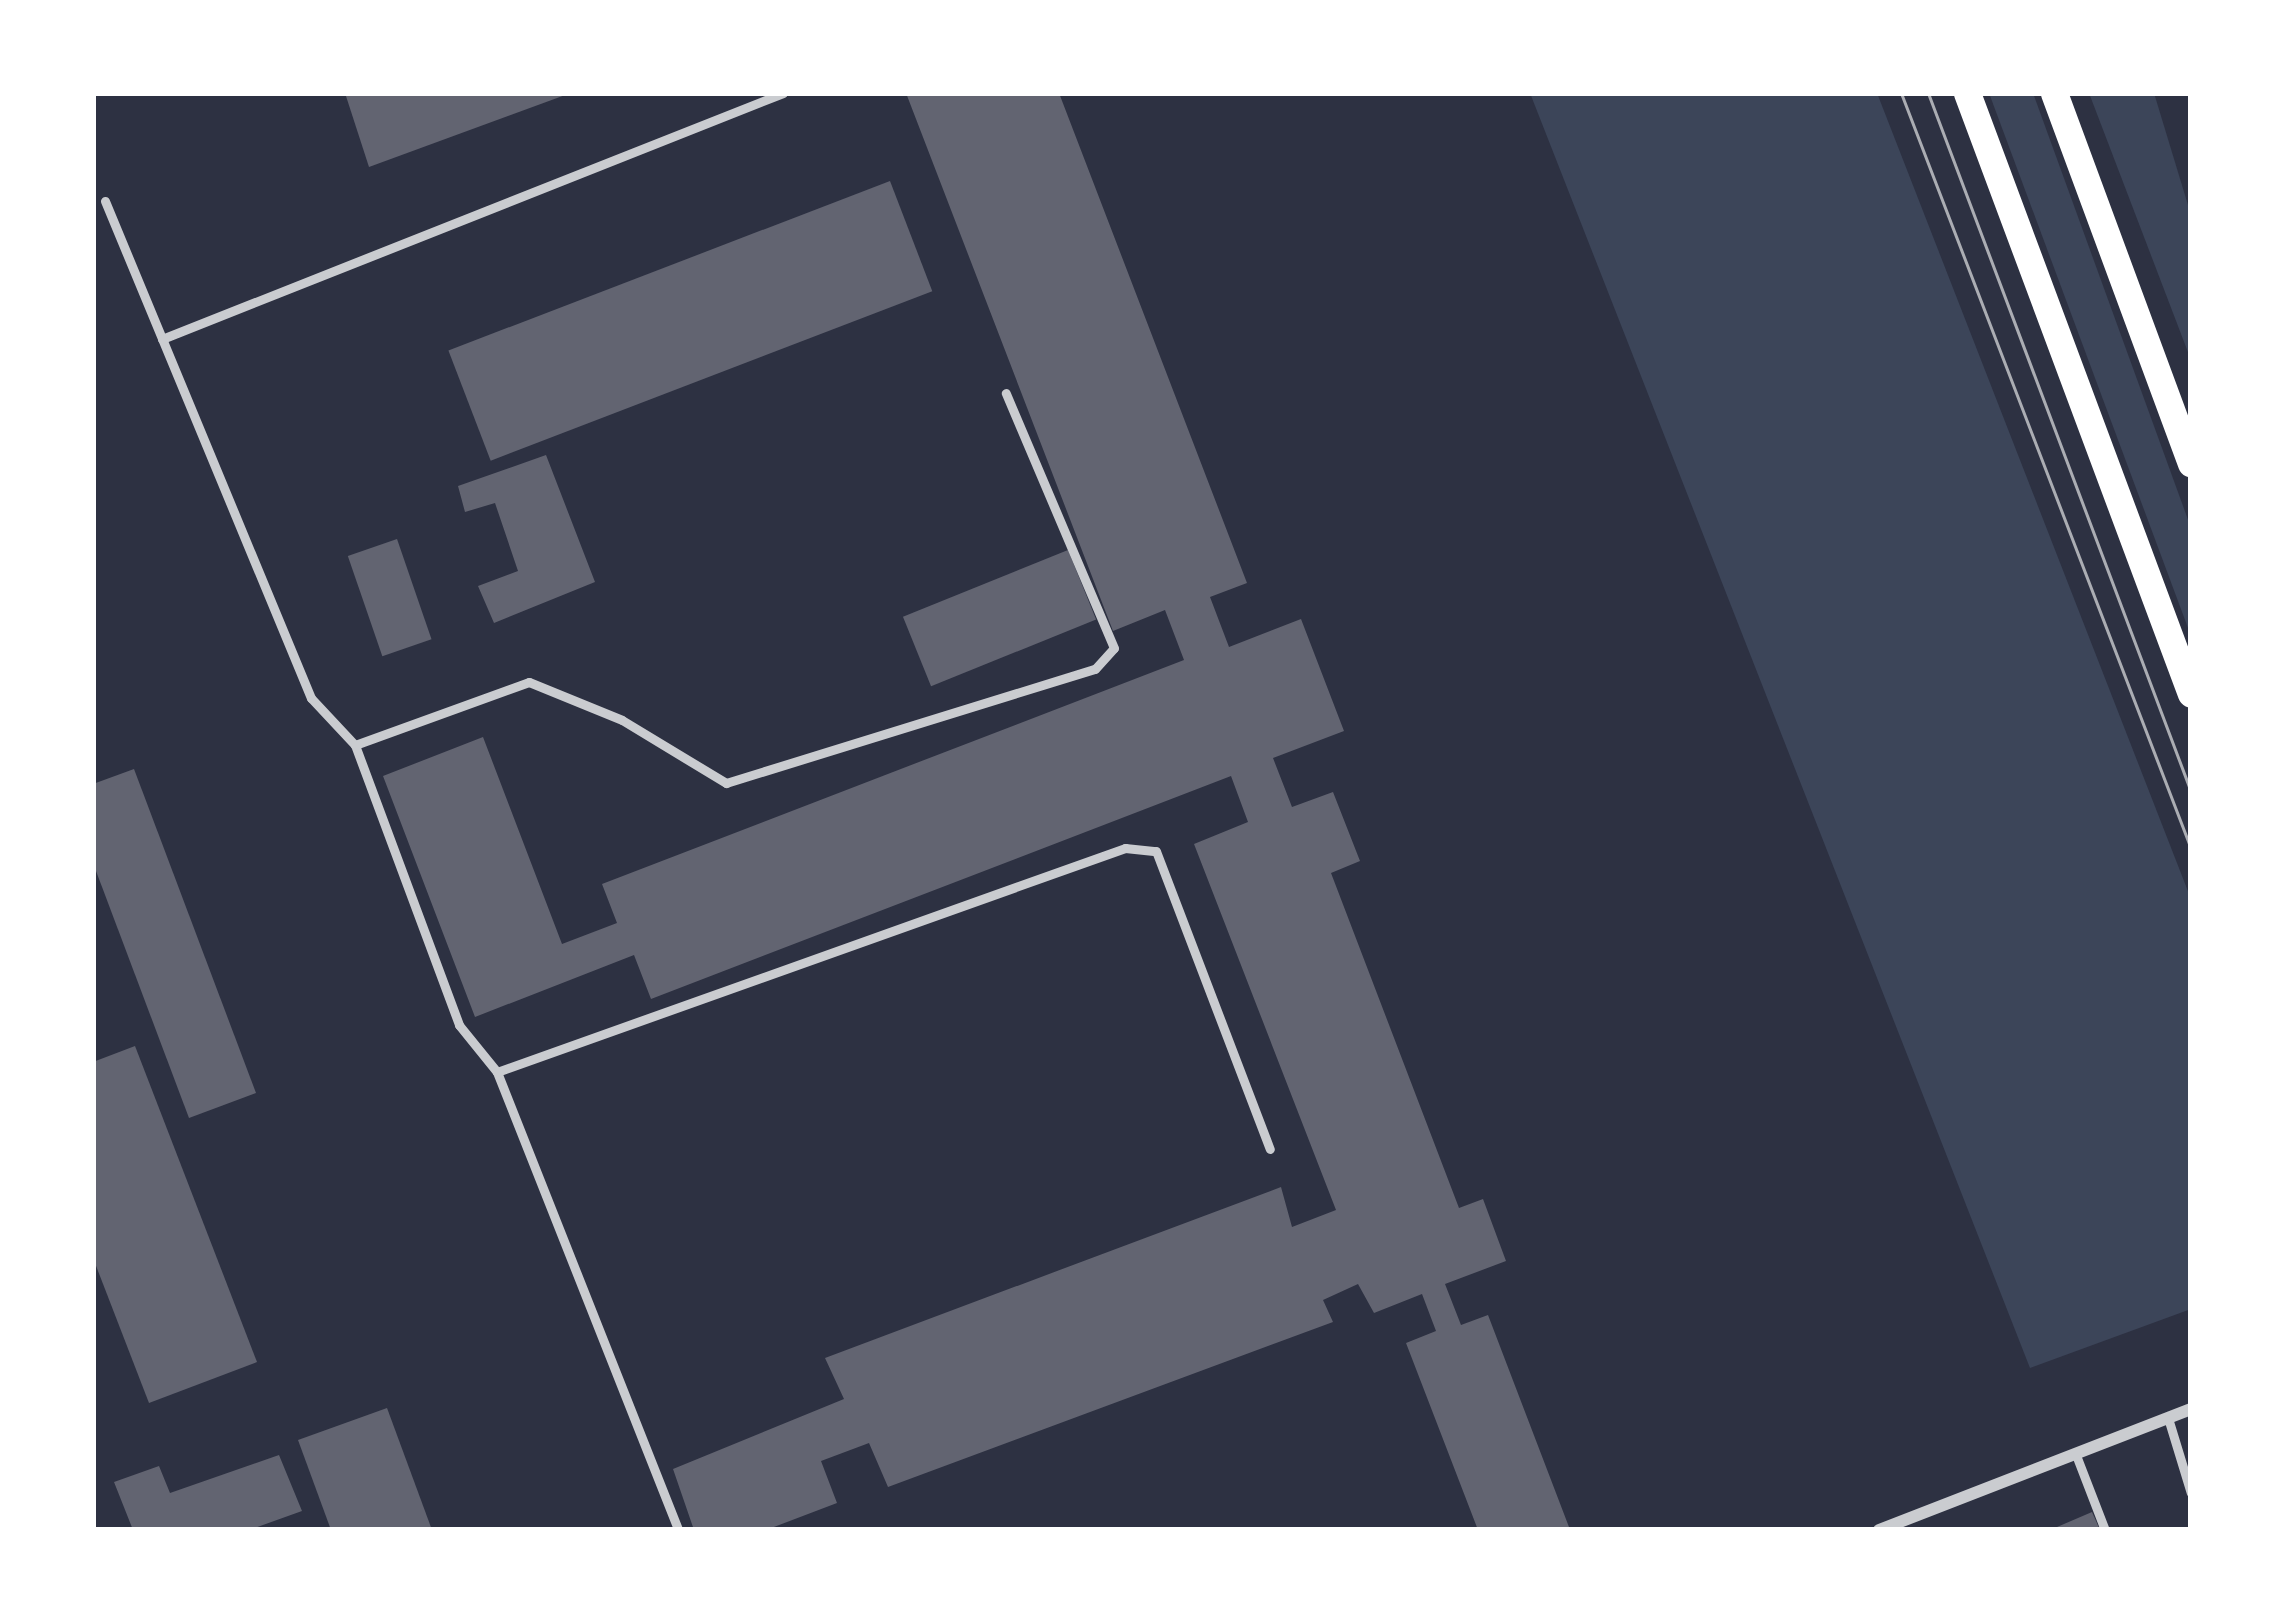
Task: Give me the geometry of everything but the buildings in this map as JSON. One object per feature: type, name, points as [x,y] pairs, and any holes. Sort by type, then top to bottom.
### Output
[{"type":"main road","points":[[1967,93],[2191,694]]},
{"type":"main road","points":[[2054,93],[2191,464]]},
{"type":"street","points":[[1879,1530],[2191,1409]]},
{"type":"lane","points":[[163,339],[783,93]]},
{"type":"lane","points":[[105,201],[311,698],[355,745],[459,1025],[497,1072],[677,1530]]},
{"type":"lane","points":[[355,745],[529,682],[622,720],[726,783],[1095,669],[1114,648],[1006,393]]},
{"type":"lane","points":[[497,1072],[1125,848],[1156,851],[1270,1149]]},
{"type":"lane","points":[[2168,1418],[2191,1492]]},
{"type":"lane","points":[[2076,1455],[2104,1530]]},
{"type":"shaded area","points":[[1530,93],[1877,93],[2191,899],[2191,1309],[2030,1368]]},
{"type":"shaded area","points":[[1989,93],[2033,93],[2191,528],[2191,636]]},
{"type":"shaded area","points":[[2089,93],[2154,93],[2191,215],[2191,360]]},
{"type":"tram line","points":[[1901,93],[2191,849]]},
{"type":"tram line","points":[[1928,93],[2191,792]]}]
